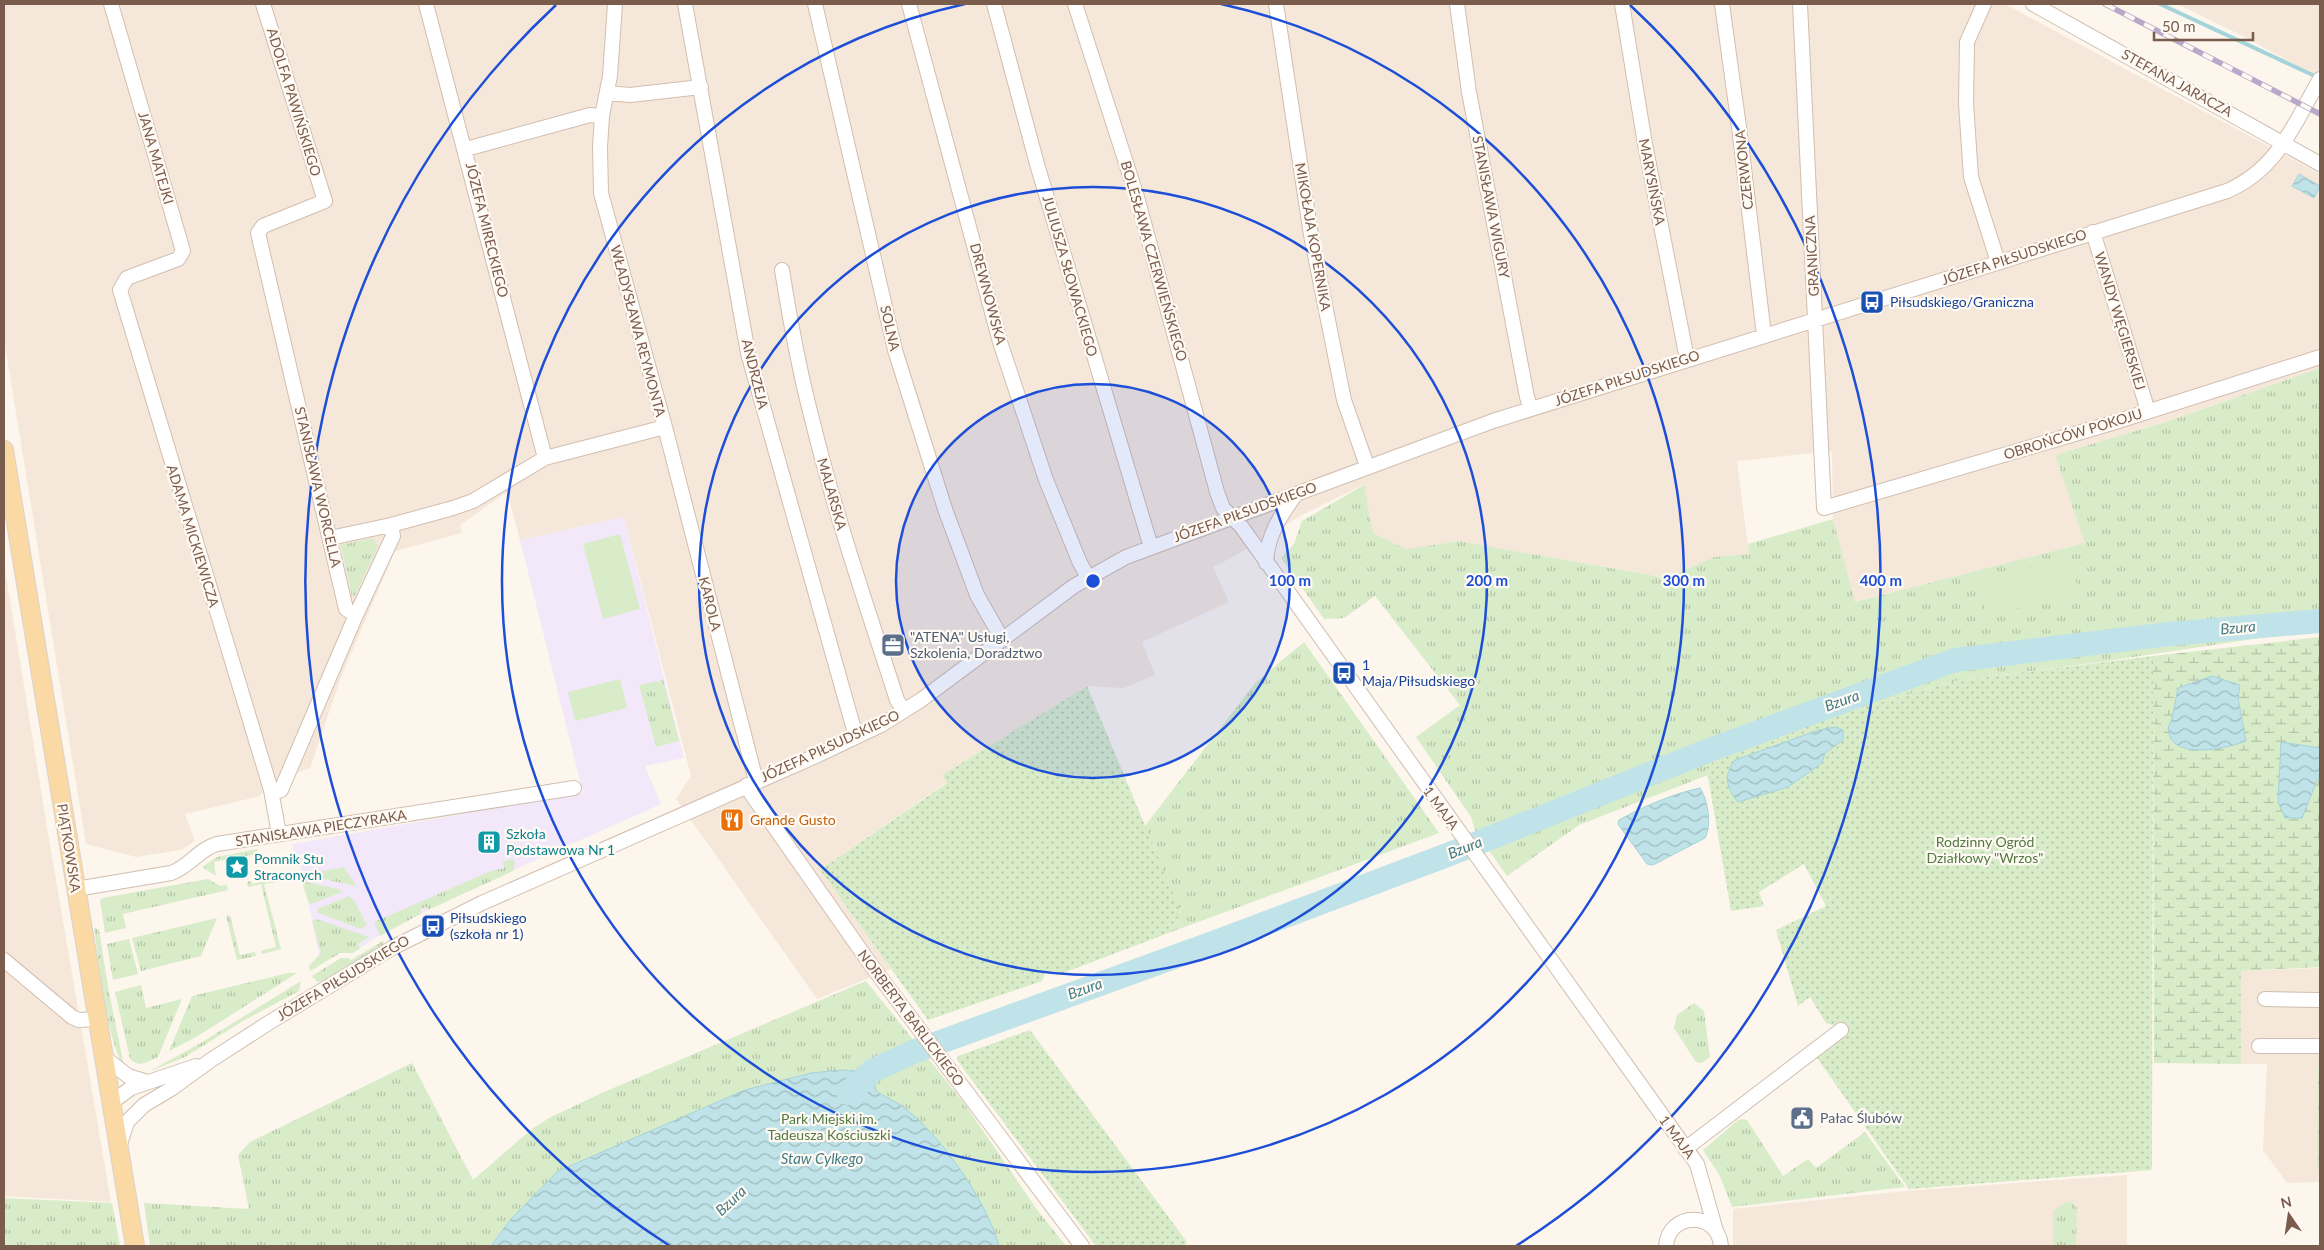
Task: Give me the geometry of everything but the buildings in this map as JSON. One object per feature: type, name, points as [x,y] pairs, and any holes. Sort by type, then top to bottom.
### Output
[{"type":"main road","name":"PIĄTKOWSKA","points":[[4,450],[135,1246]]},
{"type":"street","name":"JANA MATEJKI","points":[[111,4],[183,251],[178,259],[127,278]]},
{"type":"street","name":"ADOLFA PAWIŃSKIEGO","points":[[263,4],[325,201]]},
{"type":"street","name":"JÓZEFA MIRECKIEGO","points":[[426,4],[466,149],[545,458]]},
{"type":"street","name":"WŁADYSŁAWA REYMONTA","points":[[330,538],[391,525],[453,508],[472,501],[545,458],[665,427],[601,193],[600,147],[602,116],[608,93],[615,4]]},
{"type":"street","name":"ANDRZEJA","points":[[685,4],[748,353],[853,726],[858,736]]},
{"type":"street","name":"SOLNA","points":[[815,4],[895,350],[945,509],[977,595],[1002,640]]},
{"type":"street","name":"DREWNOWSKA","points":[[909,4],[1000,342],[1046,480],[1080,563],[1088,577]]},
{"type":"street","name":"JULIUSZA SŁOWACKIEGO","points":[[994,4],[1037,164],[1150,548]]},
{"type":"street","name":"BOLESŁAWA CZERWIEŃSKIEGO","points":[[1075,4],[1137,197],[1217,492],[1223,508],[1232,517]]},
{"type":"street","name":"MIKOŁAJA KOPERNIKA","points":[[1276,4],[1311,235],[1344,400],[1367,466]]},
{"type":"street","name":"STANISŁAWA WIGURY","points":[[1457,4],[1474,116],[1531,409]]},
{"type":"street","name":"MARYSIŃSKA","points":[[1622,4],[1645,144],[1687,359]]},
{"type":"street","name":"CZERWONA","points":[[1722,4],[1740,127],[1761,325],[1764,336]]},
{"type":"street","name":"GRANICZNA","points":[[1800,4],[1824,508]]},
{"type":"street","points":[[1984,4],[1968,42],[1966,102],[1971,178],[1998,262]]},
{"type":"street","name":"STEFANA JARACZA","points":[[2033,4],[2320,164]]},
{"type":"street","name":"JÓZEFA PIŁSUDSKIEGO","points":[[119,1149],[127,1122],[144,1105],[171,1089],[210,1060],[392,948],[432,926],[858,736],[904,711],[1088,577],[1150,548],[1367,466],[1531,409],[2236,187],[2269,163],[2284,143],[2318,82]]},
{"type":"street","points":[[608,93],[630,95],[701,87]]},
{"type":"street","points":[[466,149],[590,115],[602,116]]},
{"type":"street","name":"STANISŁAWA WORCELLA","points":[[325,201],[263,226],[258,232],[346,609],[356,615]]},
{"type":"street","name":"WANDY WĘGIERSKIEJ","points":[[2093,232],[2148,411]]},
{"type":"street","name":"MALARSKA","points":[[782,270],[811,418],[824,465],[897,700],[904,711]]},
{"type":"street","name":"ADAMA MICKIEWICZA","points":[[127,278],[120,290],[272,794],[279,834]]},
{"type":"street","name":"OBROŃCÓW POKOJU","points":[[1824,508],[2320,358]]},
{"type":"street","name":"KAROLA","points":[[665,427],[752,784]]},
{"type":"street","points":[[1266,563],[1266,552],[1273,531],[1297,494]]},
{"type":"street","name":"1 MAJA","points":[[1232,517],[1241,526],[1697,1164],[1721,1246]]},
{"type":"street","points":[[272,794],[281,790],[284,784],[356,615],[393,536],[391,525]]},
{"type":"street","name":"NORBERTA BARLICKIEGO","points":[[752,784],[808,877],[1082,1246]]},
{"type":"street","name":"STANISŁAWA PIECZYRAKA","points":[[76,889],[171,873],[185,867],[210,846],[502,801],[574,788]]},
{"type":"street","points":[[4,960],[72,1017],[79,1020],[98,1019]]},
{"type":"street","points":[[2265,1000],[2320,1000]]},
{"type":"street","points":[[1685,1149],[1841,1030]]},
{"type":"street","points":[[2259,1046],[2320,1046]]},
{"type":"street","points":[[104,1057],[128,1076],[147,1082]]},
{"type":"street","name":"JÓZEFA PIŁSUDSKIEGO","points":[[111,1103],[126,1091],[210,1060]]},
{"type":"street","points":[[111,1103],[129,1107],[144,1105]]},
{"type":"street","name":"1 MAJA","points":[[1698,1219],[1699,1173]]},
{"type":"street","points":[[1665,1246],[1669,1233],[1676,1225],[1686,1220],[1698,1219],[1712,1226],[1716,1231]]},
{"type":"shaded area","points":[[4,4],[2005,4],[2320,174],[2320,368],[2169,421],[2055,455],[2086,543],[1854,602],[1833,519],[1832,451],[1737,461],[1749,554],[1714,557],[1667,578],[1459,541],[1406,549],[1373,533],[1363,485],[1304,514],[1213,567],[1229,602],[1142,642],[1155,675],[1124,688],[1087,686],[942,775],[947,782],[820,870],[891,969],[817,999],[676,799],[691,776],[624,517],[520,540],[507,492],[460,525],[462,533],[395,551],[341,677],[310,768],[275,780],[260,796],[185,814],[195,841],[181,850],[136,857],[86,844],[4,339]]},
{"type":"shaded area","points":[[2177,4],[2320,4],[2320,78],[2241,35]]},
{"type":"shaded area","points":[[624,517],[684,758],[645,766],[661,804],[449,899],[382,934],[352,953],[339,952],[320,960],[303,876],[292,844],[583,793],[520,540]]},
{"type":"shaded area","points":[[4,563],[48,833],[111,1202],[4,1196]]},
{"type":"shaded area","points":[[2320,968],[2320,1182],[2287,1183],[2263,1150],[2267,1064],[2241,1064],[2241,971]]},
{"type":"shaded area","points":[[2127,1175],[2127,1246],[1733,1246],[1733,1209],[1905,1191]]},
{"type":"green space","points":[[2320,368],[2320,629],[2107,661],[1956,681],[1817,720],[1707,765],[1708,775],[1579,825],[1507,876],[1475,831],[1471,817],[1416,737],[1460,705],[1375,596],[1344,618],[1324,619],[1281,558],[1294,544],[1302,521],[1364,485],[1373,533],[1406,549],[1459,541],[1667,578],[1714,557],[1749,554],[1748,544],[1833,519],[1855,602],[2085,543],[2055,455],[2169,421]]},
{"type":"green space","points":[[620,534],[640,609],[603,619],[583,544]]},
{"type":"green space","points":[[373,538],[378,546],[355,595],[352,596],[341,545]]},
{"type":"green space","points":[[2074,559],[2078,598],[1985,614],[1983,586],[1979,576]]},
{"type":"green space","points":[[2320,637],[2320,967],[2241,971],[2241,1064],[2154,1063],[2153,656]]},
{"type":"green space","points":[[1304,642],[1439,833],[1171,932],[1181,912],[1144,827],[1256,682]]},
{"type":"green space","name":"Rodzinny Ogród Działkowy \"Wrzos\"","points":[[2153,656],[2152,1170],[1909,1189],[1815,1055],[1838,1027],[1826,1023],[1810,997],[1798,1006],[1776,930],[1826,906],[1804,864],[1759,892],[1764,906],[1731,911],[1706,765],[1817,720],[1956,681]]},
{"type":"green space","points":[[620,679],[627,708],[575,721],[568,692]]},
{"type":"green space","points":[[663,680],[679,741],[656,747],[639,685]]},
{"type":"green space","points":[[1087,686],[1181,912],[1171,932],[1058,975],[1053,971],[1045,973],[1042,981],[928,1020],[820,870],[947,783],[942,775]]},
{"type":"green space","points":[[257,849],[258,854],[214,862],[216,876],[202,867],[217,857]]},
{"type":"green space","points":[[513,859],[515,864],[513,871],[428,910],[427,907],[421,909],[422,913],[380,936],[374,922],[491,871],[504,868],[503,861]]},
{"type":"green space","points":[[344,867],[356,886],[304,875]]},
{"type":"green space","points":[[282,878],[283,881],[264,884],[281,949],[262,954],[261,951],[276,947],[261,885],[263,884],[248,887],[247,882],[251,881],[252,884]]},
{"type":"green space","points":[[208,879],[220,886],[227,885],[228,890],[123,914],[126,928],[105,933],[100,900],[103,898]]},
{"type":"green space","points":[[302,881],[338,889],[342,892],[311,904],[308,902]]},
{"type":"green space","points":[[349,896],[355,902],[367,925],[361,929],[318,913],[317,909]]},
{"type":"green space","points":[[230,915],[240,955],[255,952],[256,956],[237,960],[226,916]]},
{"type":"green space","points":[[217,918],[201,956],[141,971],[132,938]]},
{"type":"green space","points":[[316,919],[369,937],[358,944],[360,949],[352,953],[340,953],[310,971],[309,966],[321,953],[312,921]]},
{"type":"green space","points":[[94,928],[99,930],[124,1066],[118,1056],[109,1022]]},
{"type":"green space","points":[[129,939],[138,974],[113,980],[107,944]]},
{"type":"green space","points":[[383,941],[385,945],[325,981],[317,982],[312,976],[341,958],[349,958],[351,960]]},
{"type":"green space","points":[[288,973],[297,973],[198,1036],[169,1051],[192,996]]},
{"type":"green space","points":[[301,981],[299,991],[243,1021],[185,1057],[148,1072],[199,1044]]},
{"type":"green space","name":"Park Miejski im. Tadeusza Kościuszki","points":[[866,981],[964,1103],[1038,1211],[1066,1246],[150,1246],[144,1203],[249,1209],[238,1155],[250,1142],[412,1063],[473,1180],[533,1128],[551,1117],[604,1092]]},
{"type":"green space","points":[[141,985],[146,1008],[182,999],[158,1057],[140,1064],[130,1059],[115,992]]},
{"type":"green space","points":[[1694,1003],[1704,1011],[1710,1057],[1702,1063],[1696,1062],[1674,1028],[1677,1015]]},
{"type":"green space","points":[[1030,1030],[1187,1242],[1185,1246],[1096,1246],[957,1060],[958,1056]]},
{"type":"green space","points":[[2318,1068],[2320,1068],[2320,1167],[2317,1167]]},
{"type":"green space","points":[[1738,1120],[1747,1120],[1783,1176],[1808,1159],[1816,1168],[1865,1132],[1905,1187],[1732,1207],[1720,1176],[1703,1150]]},
{"type":"green space","points":[[4,1198],[112,1203],[120,1246],[4,1246]]},
{"type":"green space","points":[[2066,1202],[2072,1202],[2077,1208],[2076,1246],[2053,1246],[2053,1211]]},
{"type":"water","points":[[2299,174],[2320,186],[2314,198],[2292,186]]},
{"type":"water","points":[[2212,676],[2240,685],[2238,698],[2246,741],[2207,750],[2196,750],[2177,745],[2170,738],[2168,728],[2178,688]]},
{"type":"water","points":[[1835,727],[1843,730],[1843,740],[1825,753],[1822,763],[1788,787],[1738,802],[1734,797],[1729,786],[1728,776],[1731,765],[1735,760],[1819,730]]},
{"type":"water","points":[[2281,742],[2320,748],[2320,773],[2302,818],[2285,818],[2278,802]]},
{"type":"water","points":[[1700,788],[1705,799],[1709,820],[1705,838],[1653,865],[1647,864],[1618,824],[1619,820],[1659,801]]},
{"type":"water","name":"Staw Cylkego","points":[[866,1068],[872,1071],[876,1091],[902,1106],[917,1118],[946,1151],[973,1189],[993,1228],[999,1246],[491,1246],[510,1220],[558,1171],[745,1090],[811,1073],[842,1070],[854,1071]]},
{"type":"waterway","points":[[2160,4],[2319,78]]},
{"type":"waterway","name":"Bzura","points":[[849,1093],[872,1071],[913,1052],[1450,854],[1707,751],[1955,660],[2169,634],[2320,621]]},
{"type":"railway","points":[[2105,4],[2320,114]]},
{"type":"place","name":"Piłsudskiego/Graniczna","points":[[1872,302]]},
{"type":"place","name":"\"ATENA\" Usługi, Szkolenia, Doradztwo","points":[[893,645]]},
{"type":"place","name":"1 Maja/Piłsudskiego","points":[[1344,673]]},
{"type":"place","name":"Grande Gusto","points":[[732,820]]},
{"type":"place","name":"Szkoła Podstawowa Nr 1","points":[[489,842]]},
{"type":"place","name":"Pomnik Stu Straconych","points":[[237,867]]},
{"type":"place","name":"Piłsudskiego (szkoła nr 1)","points":[[433,926]]},
{"type":"place","name":"Pałac Ślubów","points":[[1802,1118]]}]
